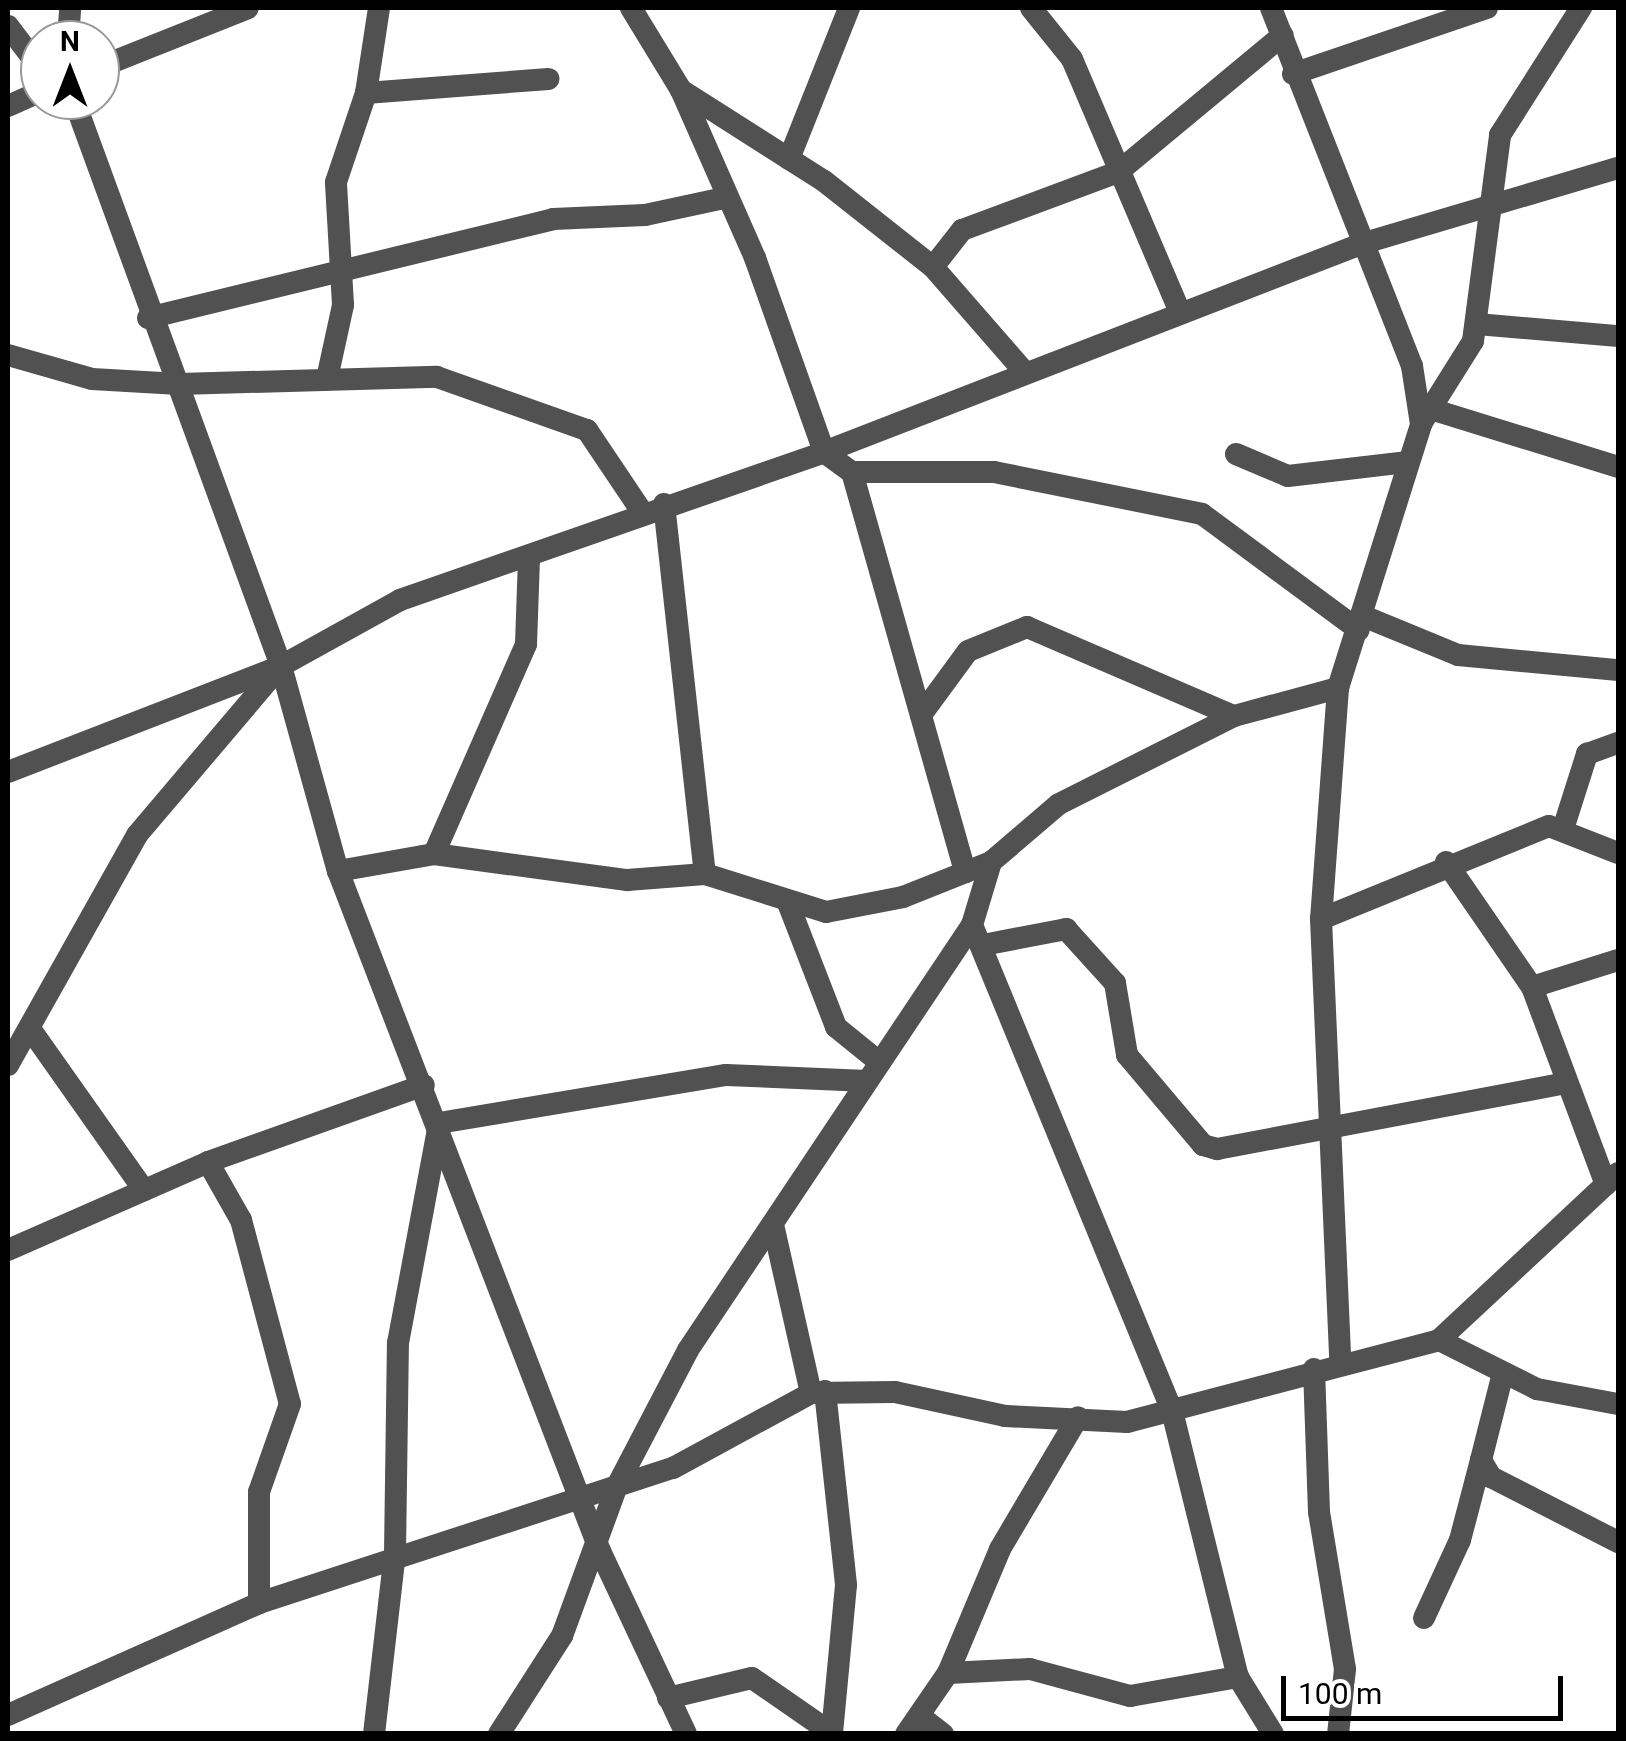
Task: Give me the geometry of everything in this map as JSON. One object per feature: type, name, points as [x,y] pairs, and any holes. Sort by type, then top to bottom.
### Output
[{"type":"street","points":[[120,59],[248,8]]},
{"type":"street","points":[[328,374],[340,268],[336,182],[366,93],[378,8]]},
{"type":"street","points":[[630,8],[681,90],[824,452],[852,472],[994,472],[1202,514],[1361,623],[1458,655],[1618,670]]},
{"type":"street","points":[[789,159],[849,8]]},
{"type":"street","points":[[1031,8],[1072,59],[1179,310]]},
{"type":"street","points":[[1272,8],[1293,74],[1412,366],[1427,417]]},
{"type":"street","points":[[1293,74],[1487,8]]},
{"type":"street","points":[[1340,1361],[1321,919],[1338,688],[1408,462],[1427,417],[1477,324],[1493,207],[1514,102],[1577,17],[1558,8]]},
{"type":"street","points":[[932,267],[962,230],[1118,172],[1282,35]]},
{"type":"street","points":[[366,93],[548,78]]},
{"type":"street","points":[[681,90],[789,159],[932,267],[1023,370]]},
{"type":"street","points":[[81,120],[148,318],[178,384],[280,666],[338,871],[439,1123],[600,1550],[686,1734]]},
{"type":"street","points":[[8,772],[280,666],[400,600],[529,558],[653,508],[824,452],[1023,370],[1362,244],[1618,168]]},
{"type":"street","points":[[148,318],[340,268],[554,219],[646,215],[724,198]]},
{"type":"street","points":[[1477,324],[1618,336]]},
{"type":"street","points":[[8,355],[92,379],[178,384],[328,374],[437,377],[540,408],[587,430],[653,508],[706,874]]},
{"type":"street","points":[[1427,417],[1618,467]]},
{"type":"street","points":[[1236,454],[1288,476],[1408,462]]},
{"type":"street","points":[[852,472],[965,872]]},
{"type":"street","points":[[434,854],[526,644],[529,558]]},
{"type":"street","points":[[921,715],[968,651],[1028,628],[1234,716]]},
{"type":"street","points":[[8,1064],[32,1030],[137,835],[280,666]]},
{"type":"street","points":[[338,871],[434,854],[627,880],[706,874],[826,912],[868,907],[991,862],[1059,804],[1234,716],[1338,688]]},
{"type":"street","points":[[1564,826],[1587,754],[1618,742]]},
{"type":"street","points":[[1321,919],[1446,862],[1564,826],[1618,854]]},
{"type":"street","points":[[499,1734],[562,1636],[600,1550],[617,1486],[688,1350],[774,1229],[873,1071],[978,935],[991,862]]},
{"type":"street","points":[[8,1715],[259,1603],[578,1492],[617,1486],[673,1468],[818,1392],[1126,1422],[1340,1361],[1439,1340],[1615,1176],[1561,1084],[1532,987],[1446,862]]},
{"type":"street","points":[[788,903],[836,1028],[873,1071]]},
{"type":"street","points":[[978,935],[1066,928],[1115,984],[1126,1055],[1203,1144],[1238,1149],[1332,1127],[1561,1084]]},
{"type":"street","points":[[978,935],[1172,1412],[1238,1677],[1272,1734]]},
{"type":"street","points":[[1532,987],[1618,960]]},
{"type":"street","points":[[32,1030],[144,1190]]},
{"type":"street","points":[[439,1123],[726,1075],[873,1071]]},
{"type":"street","points":[[8,1250],[208,1162],[424,1085]]},
{"type":"street","points":[[374,1734],[395,1554],[398,1343],[439,1123]]},
{"type":"street","points":[[208,1162],[241,1220],[290,1404],[262,1471],[259,1603]]},
{"type":"street","points":[[668,1698],[752,1678],[832,1733],[846,1585],[818,1392],[774,1229]]},
{"type":"street","points":[[1439,1340],[1569,1399],[1618,1404]]},
{"type":"street","points":[[1314,1369],[1319,1512],[1345,1669],[1338,1734]]},
{"type":"street","points":[[1424,1618],[1460,1540],[1503,1372]]},
{"type":"street","points":[[943,1734],[914,1725],[948,1673],[1000,1549],[1078,1417]]},
{"type":"street","points":[[1481,1460],[1500,1488],[1618,1542]]},
{"type":"street","points":[[948,1673],[1030,1669],[1130,1696],[1238,1677]]}]
